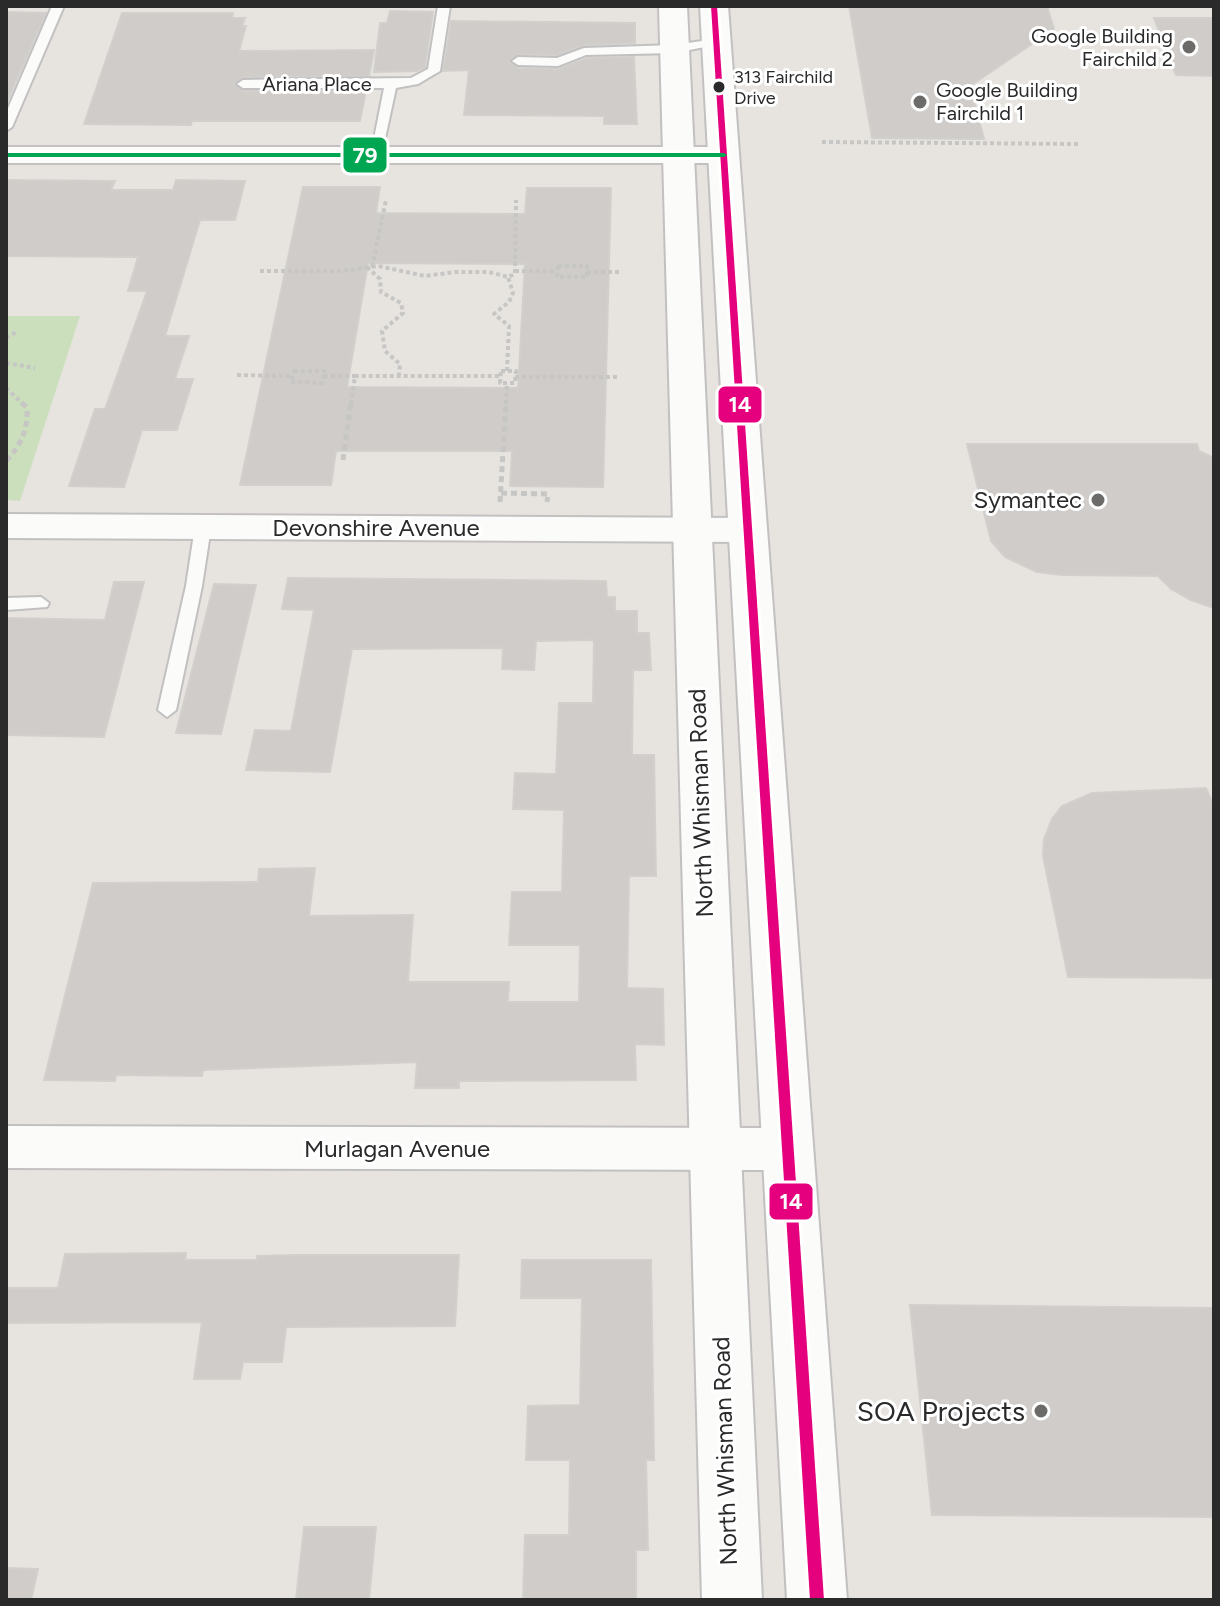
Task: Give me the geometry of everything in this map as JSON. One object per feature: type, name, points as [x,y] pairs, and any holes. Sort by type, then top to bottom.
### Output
[{"type":"main road","name":"North Whisman Road","points":[[673,6],[732,1600]]},
{"type":"main road","points":[[714,6],[817,1600]]},
{"type":"main road","points":[[683,274],[731,274]]},
{"type":"street","points":[[6,155],[724,155]]},
{"type":"street","name":"Devonshire Avenue","points":[[6,526],[746,530]]},
{"type":"street","name":"Murlagan Avenue","points":[[6,1147],[787,1149]]},
{"type":"lane","points":[[6,127],[58,6]]},
{"type":"lane","name":"Ariana Place","points":[[243,84],[391,84],[414,81],[434,71],[444,6]]},
{"type":"lane","points":[[518,61],[558,62],[584,52],[674,49],[716,42]]},
{"type":"lane","name":"Ariana Place","points":[[377,154],[391,84]]},
{"type":"lane","points":[[167,710],[194,586],[203,527]]},
{"type":"lane","points":[[6,604],[41,603]]},
{"type":"path","points":[[822,142],[1080,144]]},
{"type":"path","points":[[370,267],[386,200]]},
{"type":"path","points":[[515,271],[516,200]]},
{"type":"path","points":[[558,266],[587,266],[587,272],[587,277],[557,277],[558,266]]},
{"type":"path","points":[[370,267],[380,279],[381,292],[401,303],[403,313],[382,331],[385,351],[400,364],[399,375]]},
{"type":"path","points":[[260,271],[341,271],[370,267],[425,276],[475,271],[508,277]]},
{"type":"path","points":[[508,277],[515,271],[557,271]]},
{"type":"path","points":[[587,272],[620,272]]},
{"type":"path","points":[[507,371],[509,326],[494,314],[509,302],[513,293],[508,277]]},
{"type":"path","points":[[6,338],[18,331]]},
{"type":"path","points":[[6,363],[35,368]]},
{"type":"path","points":[[294,371],[325,371],[324,376],[322,383],[291,382],[294,371]]},
{"type":"path","points":[[501,371],[507,371],[516,371],[515,383],[500,383],[501,371]]},
{"type":"path","points":[[237,375],[293,376]]},
{"type":"path","points":[[324,376],[501,376]]},
{"type":"path","points":[[343,460],[355,376]]},
{"type":"path","points":[[515,377],[619,377]]},
{"type":"path","points":[[500,506],[507,383]]},
{"type":"path","points":[[6,388],[27,408],[28,426],[20,446],[6,461]]},
{"type":"path","points":[[501,493],[548,494],[547,506]]},
{"type":"green space","points":[[6,316],[80,316],[20,501],[6,500]]},
{"type":"building","name":"Google Building Fairchild 1","points":[[849,6],[1047,6],[1054,29],[970,86],[984,139],[872,138]]},
{"type":"building","points":[[390,11],[433,12],[425,67],[417,71],[374,72],[380,23],[387,23]]},
{"type":"building","points":[[6,12],[46,13],[6,104]]},
{"type":"building","points":[[122,13],[233,13],[232,18],[245,18],[242,26],[246,26],[239,51],[374,50],[369,76],[243,77],[234,83],[243,91],[366,91],[360,121],[84,124]]},
{"type":"building","name":"Google Building Fairchild 2","points":[[1154,18],[1214,18],[1214,76],[1176,75]]},
{"type":"building","points":[[451,21],[635,23],[635,43],[584,45],[556,55],[518,54],[509,62],[518,68],[558,69],[587,58],[634,57],[637,124],[604,124],[604,116],[464,115],[469,70],[443,71]]},
{"type":"building","points":[[6,180],[115,181],[111,190],[173,190],[176,180],[245,181],[235,220],[200,220],[165,336],[189,336],[175,379],[193,379],[177,430],[142,430],[124,487],[69,486],[95,409],[105,409],[147,291],[128,291],[138,257],[6,256]]},
{"type":"building","points":[[303,187],[380,187],[376,213],[525,214],[527,188],[611,188],[603,487],[510,486],[512,451],[336,451],[331,485],[240,485]],"holes":[[[368,263],[525,264],[518,388],[347,387]]]},
{"type":"building","name":"Symantec","points":[[967,444],[1197,444],[1199,451],[1214,458],[1214,608],[1171,589],[1158,576],[1037,572],[1005,557],[991,541]]},
{"type":"building","points":[[288,578],[606,581],[607,597],[615,597],[615,611],[637,611],[637,633],[649,633],[651,670],[633,670],[632,755],[654,755],[656,876],[629,876],[627,988],[663,989],[664,1045],[635,1044],[636,1080],[459,1081],[459,1088],[415,1088],[417,1062],[203,1070],[202,1076],[116,1075],[115,1081],[44,1080],[93,883],[258,882],[259,869],[315,868],[309,916],[413,915],[408,982],[509,982],[508,1002],[579,1002],[580,945],[509,945],[512,892],[562,892],[564,810],[513,809],[515,773],[556,774],[559,703],[593,703],[594,640],[536,641],[534,670],[502,669],[503,648],[352,649],[330,772],[246,770],[255,730],[291,731],[314,610],[282,609]]},
{"type":"building","points":[[114,582],[144,582],[104,737],[6,735],[6,618],[105,620]]},
{"type":"building","points":[[214,584],[256,585],[221,734],[176,733]]},
{"type":"building","points":[[1206,788],[1214,806],[1214,978],[1068,977],[1043,856],[1044,839],[1052,819],[1062,806],[1092,793]]},
{"type":"building","points":[[186,1253],[185,1260],[257,1260],[257,1256],[295,1255],[459,1255],[455,1326],[286,1327],[282,1362],[243,1362],[240,1379],[194,1379],[202,1322],[6,1323],[6,1288],[58,1288],[65,1254]]},
{"type":"building","points":[[522,1260],[651,1260],[654,1460],[646,1460],[648,1550],[636,1550],[636,1600],[523,1600],[525,1535],[569,1535],[570,1460],[526,1460],[528,1406],[580,1405],[582,1298],[521,1298]]},
{"type":"building","name":"SOA Projects","points":[[910,1305],[1214,1308],[1214,1517],[932,1515]]},
{"type":"building","points":[[304,1527],[376,1527],[369,1600],[296,1600]]},
{"type":"building","points":[[6,1568],[38,1569],[31,1600],[6,1600]]},
{"type":"transit line","name":"14","points":[[714,6],[817,1600]]},
{"type":"transit line","name":"79","points":[[6,155],[724,155]]},
{"type":"place","name":"Google Building Fairchild 2","points":[[1189,47]]},
{"type":"place","name":"313 Fairchild Drive","points":[[719,87]]},
{"type":"place","name":"Google Building Fairchild 1","points":[[920,102]]},
{"type":"place","name":"Symantec","points":[[1098,500]]},
{"type":"place","name":"SOA Projects","points":[[1041,1411]]}]
